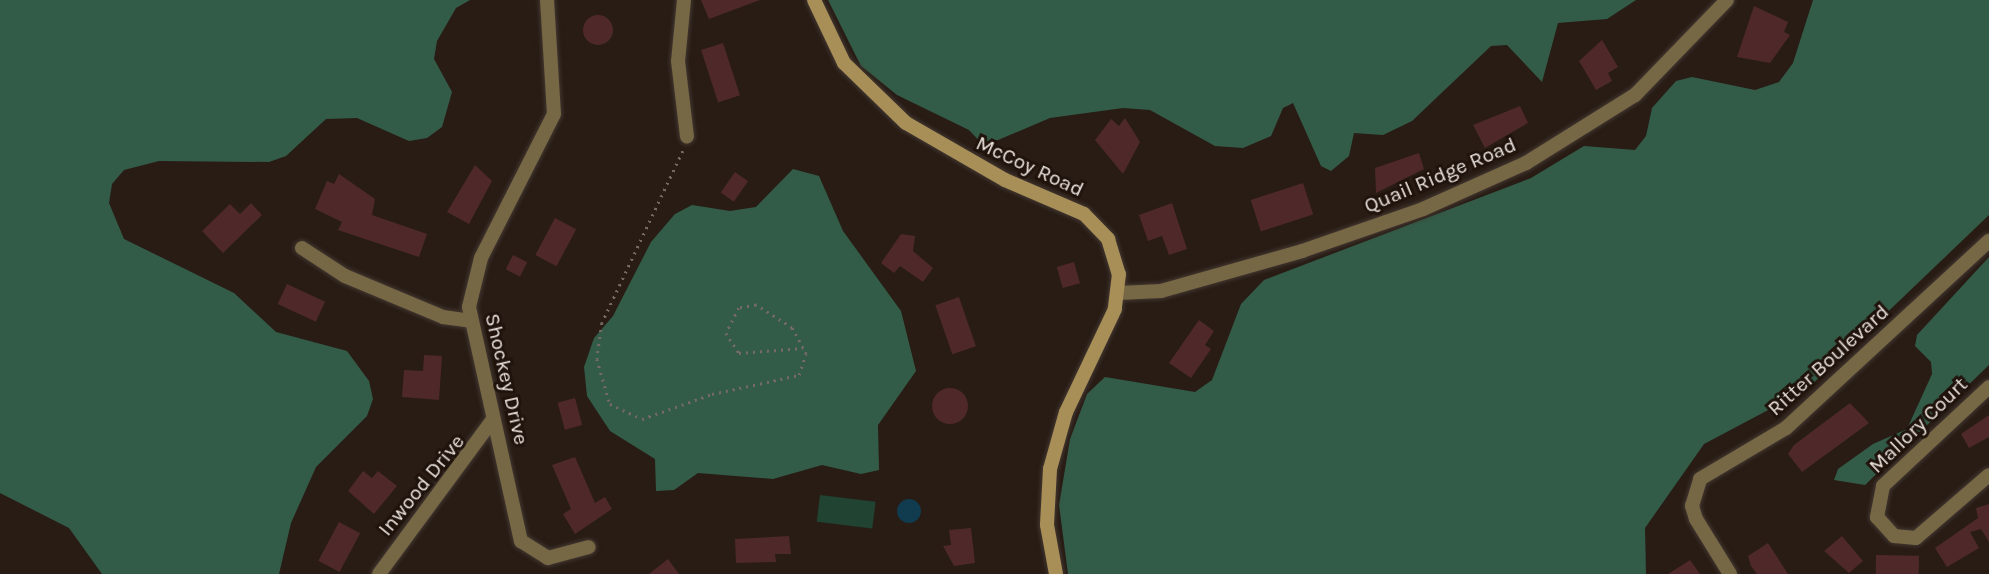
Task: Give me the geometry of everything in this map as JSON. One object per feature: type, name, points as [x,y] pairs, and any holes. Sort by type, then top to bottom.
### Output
[{"type":"street","name":"Shockey Drive","points":[[547,0],[554,114],[481,258],[470,294],[471,321],[492,421],[526,549],[563,558],[589,547]]},
{"type":"street","points":[[684,0],[678,61],[687,136]]},
{"type":"street","name":"McCoy Road","points":[[814,0],[844,63],[906,123],[1099,227],[1114,257],[1119,293],[1052,459],[1047,525],[1056,574]]},
{"type":"street","name":"Quail Ridge Road","points":[[1119,293],[1171,288],[1303,251],[1423,209],[1526,163],[1635,95],[1727,0]]},
{"type":"street","name":"Ritter Boulevard","points":[[1730,574],[1696,519],[1692,506],[1700,479],[1786,428],[1989,241]]},
{"type":"street","points":[[302,248],[345,276],[443,317],[471,321]]},
{"type":"street","name":"Mallory Court","points":[[1989,387],[1883,486],[1877,517],[1894,536],[1916,538],[1989,475]]},
{"type":"street","name":"Inwood Drive","points":[[379,574],[492,421]]},
{"type":"path","points":[[687,136],[665,199],[603,323],[597,359],[610,404],[642,419],[712,394],[786,381],[806,366],[803,348],[792,328],[755,305],[728,320],[728,344],[739,353],[803,348]]},
{"type":"green space","points":[[0,0],[470,0],[456,8],[437,41],[434,59],[452,92],[442,127],[427,138],[409,141],[357,118],[326,119],[286,156],[269,162],[159,161],[124,170],[112,184],[109,203],[124,239],[234,293],[276,332],[347,351],[369,381],[373,399],[367,416],[316,467],[291,523],[279,574],[102,574],[69,528],[0,493]]},
{"type":"green space","points":[[828,0],[1636,0],[1607,19],[1558,23],[1542,82],[1507,45],[1491,46],[1412,121],[1383,135],[1354,133],[1349,156],[1331,171],[1321,166],[1293,103],[1283,108],[1271,136],[1243,148],[1215,146],[1150,110],[1123,108],[1050,118],[984,146],[969,130],[897,95],[861,66]]},
{"type":"green space","points":[[1813,0],[1989,0],[1989,215],[1806,390],[1704,444],[1645,528],[1646,574],[1068,574],[1059,505],[1070,439],[1087,394],[1105,377],[1195,392],[1212,380],[1241,304],[1264,280],[1531,178],[1584,146],[1635,150],[1646,136],[1652,108],[1676,81],[1692,77],[1755,90],[1779,82],[1793,63]]},
{"type":"green space","points":[[793,169],[819,176],[843,231],[901,311],[916,371],[878,425],[879,470],[861,474],[822,465],[773,479],[698,473],[674,490],[656,491],[655,459],[610,431],[587,396],[584,367],[594,338],[613,316],[651,242],[675,214],[692,205],[730,211],[756,207]]},
{"type":"green space","points":[[1989,257],[1989,365],[1865,485],[1834,480],[1838,469],[1873,444],[1907,429],[1932,374],[1931,362],[1915,346],[1917,335]]},
{"type":"green space","points":[[820,495],[876,502],[872,529],[817,522]]},
{"type":"water","points":[[909,499],[920,506],[921,511],[914,522],[909,523],[898,516],[897,511],[904,500]]},
{"type":"building","points":[[701,0],[760,0],[709,19]]},
{"type":"building","points":[[1754,6],[1788,22],[1784,32],[1790,35],[1770,63],[1737,57]]},
{"type":"building","points":[[598,15],[609,19],[613,30],[609,41],[598,45],[587,41],[583,30],[587,19]]},
{"type":"building","points":[[1602,40],[1618,67],[1608,73],[1612,81],[1596,90],[1579,61]]},
{"type":"building","points":[[723,43],[740,95],[718,102],[701,50]]},
{"type":"building","points":[[1520,106],[1528,123],[1485,148],[1473,125]]},
{"type":"building","points":[[1125,118],[1140,142],[1123,174],[1095,140],[1111,119],[1119,126]]},
{"type":"building","points":[[1419,153],[1424,169],[1376,193],[1375,168]]},
{"type":"building","points":[[475,165],[492,181],[469,224],[447,212]]},
{"type":"building","points":[[735,172],[748,181],[734,202],[721,192]]},
{"type":"building","points":[[339,174],[375,199],[372,215],[427,234],[419,257],[338,230],[342,222],[315,209],[327,181],[334,184]]},
{"type":"building","points":[[1303,183],[1313,214],[1261,231],[1251,200]]},
{"type":"building","points":[[251,203],[262,215],[223,253],[202,231],[230,204],[240,214]]},
{"type":"building","points":[[1172,203],[1187,249],[1169,255],[1162,236],[1148,241],[1139,215]]},
{"type":"building","points":[[555,218],[576,229],[556,266],[535,255]]},
{"type":"building","points":[[901,234],[915,236],[913,251],[933,268],[923,282],[900,266],[894,273],[881,263]]},
{"type":"building","points":[[513,255],[527,262],[520,277],[506,269]]},
{"type":"building","points":[[1074,262],[1080,283],[1063,288],[1057,267]]},
{"type":"building","points":[[287,284],[325,302],[316,322],[278,304]]},
{"type":"building","points":[[959,297],[976,346],[952,354],[935,305]]},
{"type":"building","points":[[1199,320],[1214,331],[1205,345],[1211,349],[1191,378],[1169,363]]},
{"type":"building","points":[[424,355],[442,356],[439,400],[402,397],[404,370],[423,371]]},
{"type":"building","points":[[950,388],[962,394],[968,406],[962,418],[950,424],[938,418],[932,406],[938,394]]},
{"type":"building","points":[[575,398],[582,425],[565,430],[558,403]]},
{"type":"building","points":[[1850,403],[1869,423],[1802,472],[1788,454],[1794,445]]},
{"type":"building","points":[[1989,415],[1989,437],[1969,448],[1961,434]]},
{"type":"building","points":[[575,457],[595,503],[605,497],[612,509],[575,534],[563,514],[571,509],[552,465]]},
{"type":"building","points":[[363,471],[372,478],[378,471],[397,486],[374,514],[348,491]]},
{"type":"building","points":[[1989,504],[1989,542],[1981,529],[1970,532],[1979,548],[1947,567],[1935,548],[1978,518],[1976,508]]},
{"type":"building","points":[[339,522],[360,533],[340,572],[318,561]]},
{"type":"building","points":[[971,528],[975,563],[954,566],[943,546],[951,545],[949,530]]},
{"type":"building","points":[[789,536],[791,554],[775,554],[776,562],[736,563],[735,539]]},
{"type":"building","points":[[1842,536],[1863,561],[1849,573],[1824,551]]},
{"type":"building","points":[[1768,543],[1788,574],[1757,574],[1751,566],[1748,556]]},
{"type":"building","points":[[1876,555],[1919,556],[1919,574],[1876,574]]},
{"type":"building","points":[[668,559],[679,574],[649,574]]},
{"type":"building","points":[[1690,560],[1700,574],[1668,574]]}]
